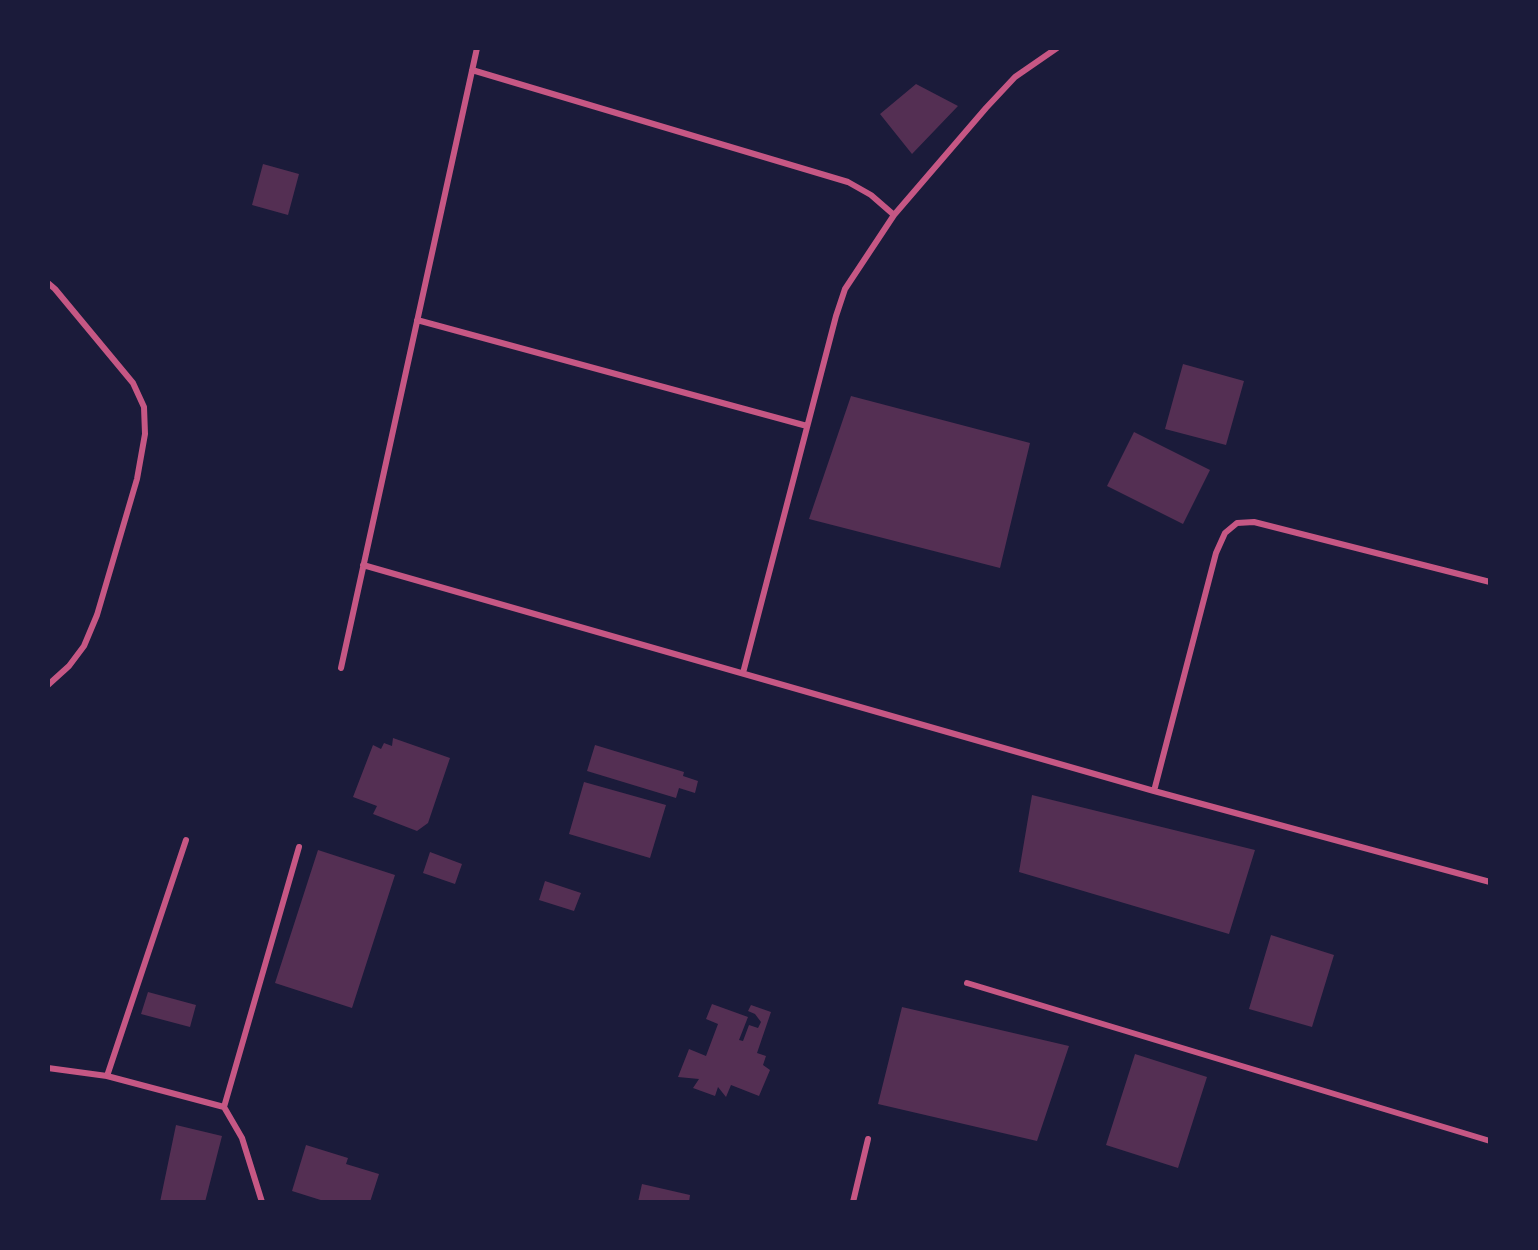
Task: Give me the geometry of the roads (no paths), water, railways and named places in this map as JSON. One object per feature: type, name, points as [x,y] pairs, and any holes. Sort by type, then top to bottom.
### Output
[{"type":"street","points":[[341,668],[477,48]]},
{"type":"street","points":[[743,673],[845,289],[894,216],[986,108],[1015,77],[1057,48]]},
{"type":"street","points":[[472,70],[848,182],[871,195],[894,216]]},
{"type":"street","points":[[48,283],[133,382],[144,407],[145,434],[137,479],[97,615],[84,646],[69,666],[48,685]]},
{"type":"street","points":[[417,320],[807,426]]},
{"type":"street","points":[[1154,791],[1216,553],[1225,533],[1237,523],[1254,522],[1490,582]]},
{"type":"street","points":[[363,565],[1154,791],[1490,882]]},
{"type":"street","points":[[107,1076],[186,840]]},
{"type":"street","points":[[224,1107],[299,847]]},
{"type":"street","points":[[967,983],[1490,1141]]},
{"type":"street","points":[[48,1068],[107,1076],[224,1107],[242,1138],[262,1202]]},
{"type":"street","points":[[853,1202],[868,1139]]}]
